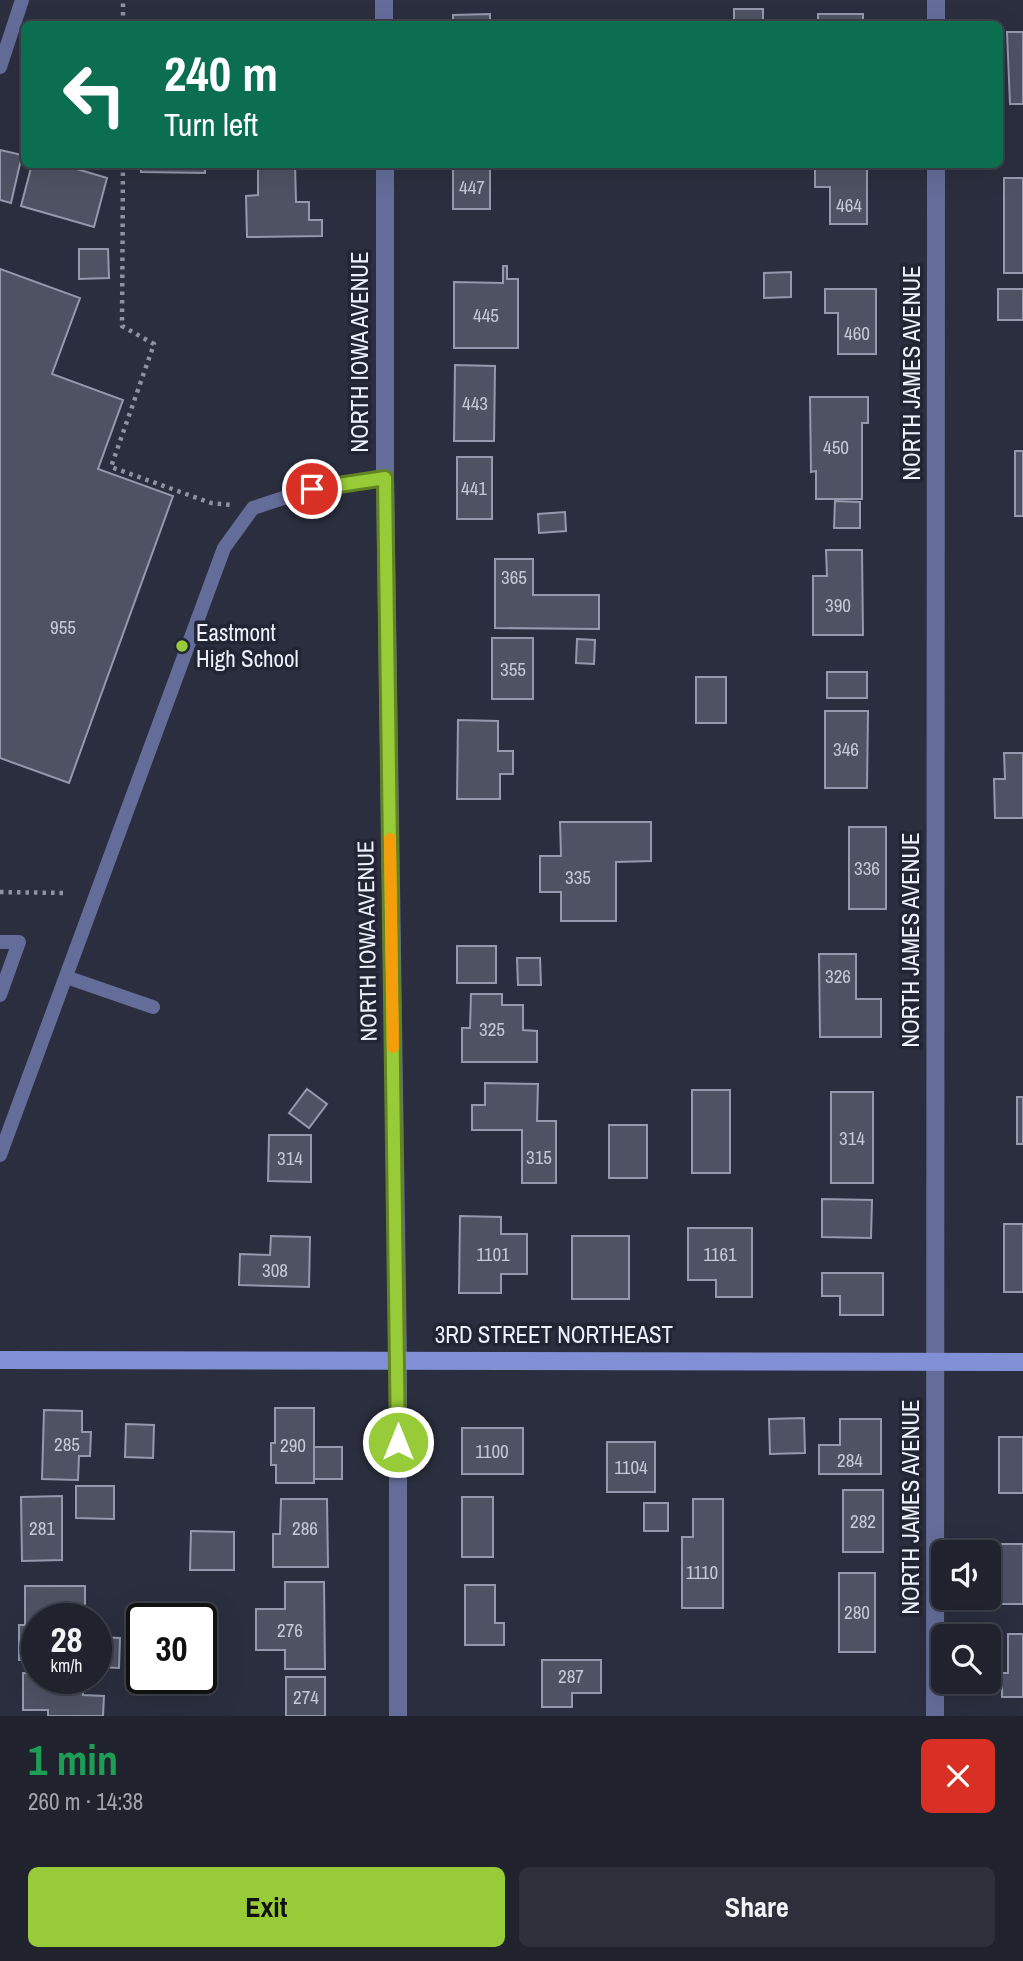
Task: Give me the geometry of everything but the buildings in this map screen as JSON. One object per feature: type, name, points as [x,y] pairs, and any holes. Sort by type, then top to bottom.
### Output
[{"type":"street","points":[[384,0],[384,21]]},
{"type":"street","points":[[936,0],[936,21]]},
{"type":"street","name":"NORTH IOWA AVENUE","points":[[384,168],[385,478],[398,1359],[398,1716]]},
{"type":"street","name":"NORTH JAMES AVENUE","points":[[935,1716],[936,168]]},
{"type":"street","name":"3RD STREET NORTHEAST","points":[[0,1360],[1023,1362]]},
{"type":"lane","points":[[0,66],[22,0]]},
{"type":"lane","points":[[0,1155],[6,1121],[66,977],[224,548],[253,508],[312,489],[385,478]]},
{"type":"lane","points":[[0,942],[19,942],[0,995]]},
{"type":"lane","points":[[66,977],[153,1007]]},
{"type":"path","points":[[123,0],[123,21]]},
{"type":"path","points":[[123,168],[122,326],[155,344],[111,467],[211,503],[253,508]]},
{"type":"path","points":[[0,892],[67,893]]},
{"type":"slow traffic","points":[[390,839],[393,1047]]},
{"type":"place","name":"Eastmont High School","points":[[182,646]]},
{"type":"route","points":[[312,489],[385,478],[398,1442]]}]
